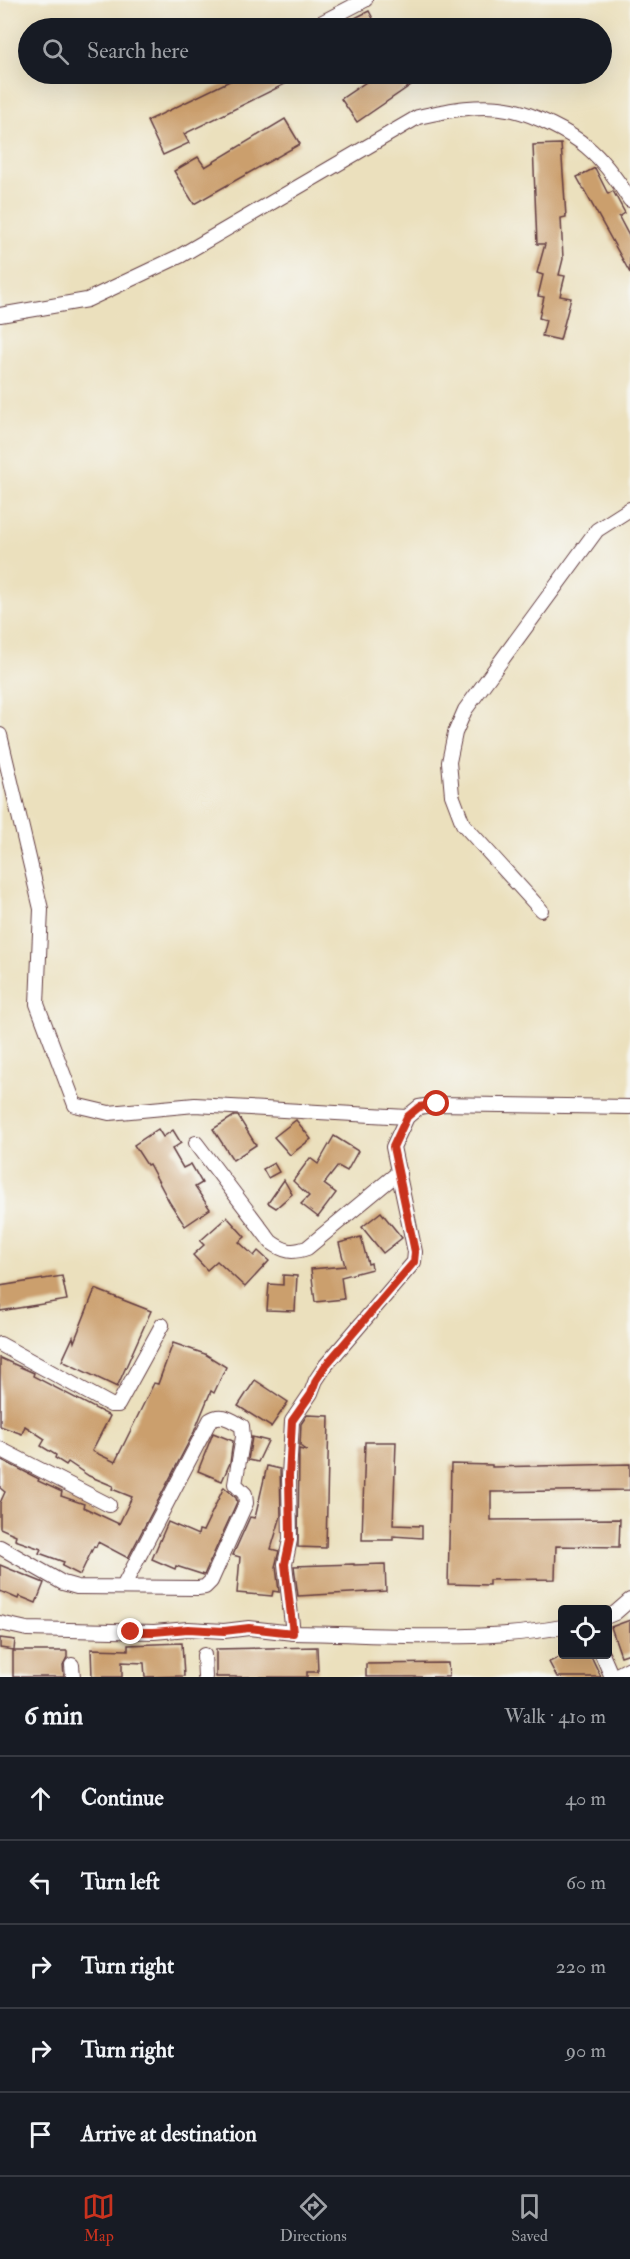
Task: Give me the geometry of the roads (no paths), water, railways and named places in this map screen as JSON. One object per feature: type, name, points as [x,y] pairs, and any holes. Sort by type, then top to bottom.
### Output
[{"type":"street","points":[[330,18],[365,0]]},
{"type":"street","points":[[0,315],[87,300],[180,256],[418,117],[451,109],[488,107],[514,110],[550,125],[586,146],[615,178],[630,200]]},
{"type":"street","points":[[541,910],[463,824],[452,795],[449,762],[455,734],[465,710],[597,530],[630,509]]},
{"type":"street","points":[[0,735],[41,909],[38,1004],[75,1105],[110,1113],[195,1105],[407,1117]]},
{"type":"street","points":[[293,1633],[285,1564],[290,1540],[289,1476],[292,1421],[311,1394],[316,1380],[326,1365],[414,1262],[415,1252],[393,1147],[407,1117],[419,1107],[437,1104],[630,1107]]},
{"type":"street","points":[[196,1143],[272,1242],[283,1250],[294,1252],[307,1248],[399,1172]]},
{"type":"street","points":[[0,1344],[111,1405],[118,1405],[162,1325]]},
{"type":"street","points":[[0,1546],[63,1583],[77,1587],[198,1588],[205,1587],[211,1581],[246,1503],[245,1494],[235,1484],[243,1437],[242,1426],[223,1416],[215,1416],[210,1420],[123,1587]]},
{"type":"street","points":[[0,1449],[109,1505]]},
{"type":"street","points":[[612,1614],[630,1600]]},
{"type":"street","points":[[0,1623],[27,1629],[154,1632],[188,1629],[224,1631],[249,1628],[293,1633],[465,1636],[536,1632],[558,1628]]},
{"type":"street","points":[[204,1655],[205,1677]]},
{"type":"street","points":[[604,1659],[613,1677],[630,1668]]}]
